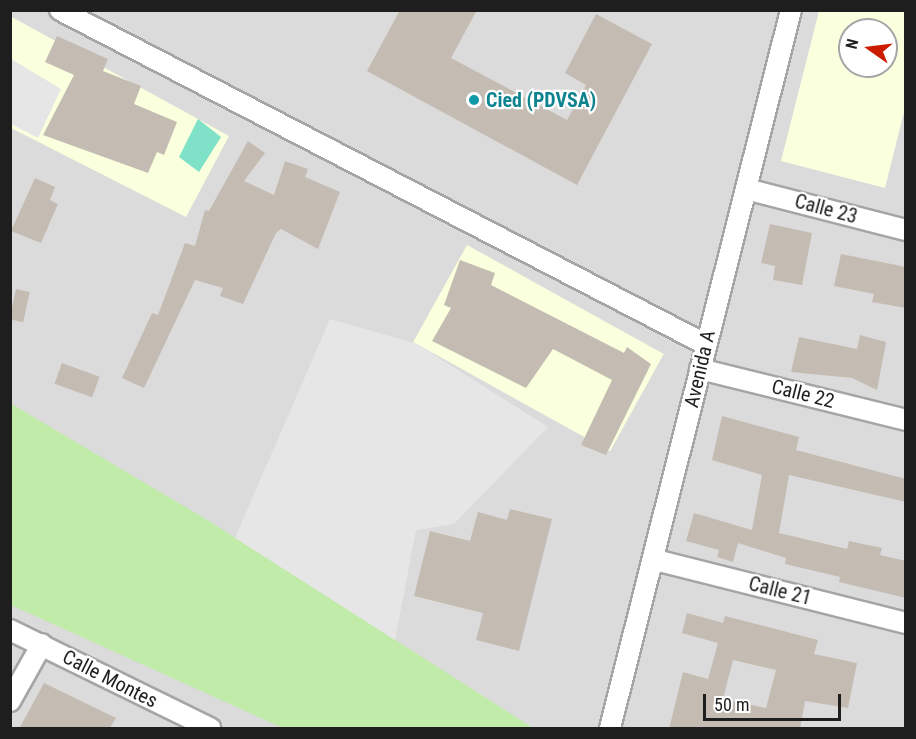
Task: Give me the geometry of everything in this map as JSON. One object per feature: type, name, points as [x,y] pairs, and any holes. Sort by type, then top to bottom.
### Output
[{"type":"street","points":[[60,10],[705,344]]},
{"type":"street","name":"Avenida A","points":[[610,729],[655,560],[705,344],[791,10]]},
{"type":"street","name":"Calle 23","points":[[746,189],[906,230]]},
{"type":"street","name":"Calle 22","points":[[700,369],[906,420]]},
{"type":"street","name":"Calle 21","points":[[655,560],[906,623]]},
{"type":"street","name":"Calle Montes","points":[[10,630],[210,729]]},
{"type":"street","points":[[10,701],[42,644]]},
{"type":"shaded area","points":[[11,11],[905,11],[905,728],[11,728]]},
{"type":"shaded area","points":[[819,11],[905,11],[905,108],[885,188],[781,161]]},
{"type":"shaded area","points":[[10,16],[229,136],[186,217],[11,128]]},
{"type":"shaded area","points":[[11,59],[61,89],[38,138],[11,124]]},
{"type":"shaded area","points":[[467,245],[664,354],[610,451],[413,342]]},
{"type":"shaded area","points":[[330,319],[417,344],[548,427],[454,524],[416,530],[395,640],[235,538]]},
{"type":"green space","points":[[198,119],[221,137],[199,172],[179,157]]},
{"type":"green space","points":[[10,403],[209,521],[533,728],[283,728],[11,605]]},
{"type":"building","name":"Cied (PDVSA)","points":[[400,10],[477,10],[451,58],[567,120],[586,85],[565,73],[596,14],[652,44],[577,185],[367,71]]},
{"type":"building","points":[[57,36],[108,59],[103,71],[141,86],[134,104],[177,122],[164,155],[157,152],[148,173],[43,135],[74,75],[45,62]]},
{"type":"building","points":[[248,141],[265,153],[244,181],[274,195],[285,161],[308,169],[305,177],[340,192],[318,249],[281,229],[276,233],[243,304],[220,296],[223,288],[195,280],[144,388],[122,378],[152,313],[158,315],[185,243],[195,246],[205,210],[209,211]]},
{"type":"building","points":[[35,178],[55,187],[50,200],[58,204],[41,243],[11,231]]},
{"type":"building","points":[[770,224],[812,233],[802,285],[773,280],[775,266],[761,263]]},
{"type":"building","points":[[841,254],[906,267],[906,308],[872,302],[874,294],[834,286]]},
{"type":"building","points":[[460,260],[495,273],[491,285],[624,353],[627,347],[651,364],[606,455],[581,445],[612,380],[553,349],[526,388],[432,341],[451,308],[444,305]]},
{"type":"building","points":[[16,289],[30,292],[23,322],[10,319]]},
{"type":"building","points":[[860,335],[886,342],[877,390],[852,378],[791,372],[799,337],[857,349]]},
{"type":"building","points":[[62,363],[100,377],[92,397],[54,384]]},
{"type":"building","points":[[722,416],[799,437],[796,450],[906,479],[906,502],[789,475],[779,533],[847,549],[849,541],[882,548],[880,555],[906,561],[906,598],[839,582],[840,577],[785,564],[786,558],[738,543],[733,562],[717,557],[719,550],[686,541],[694,513],[752,530],[762,475],[712,460]]},
{"type":"building","points":[[510,509],[552,519],[519,651],[476,640],[483,613],[414,596],[430,531],[470,541],[478,512],[507,520]]},
{"type":"building","points":[[687,613],[723,623],[725,616],[818,640],[814,654],[857,663],[848,708],[805,701],[800,729],[669,729],[683,672],[708,679],[718,643],[682,633]],"holes":[[[733,660],[776,670],[766,708],[723,699]]]},
{"type":"building","points":[[44,683],[116,718],[109,729],[19,729]]},
{"type":"place","name":"Cied (PDVSA)","points":[[474,100]]}]
